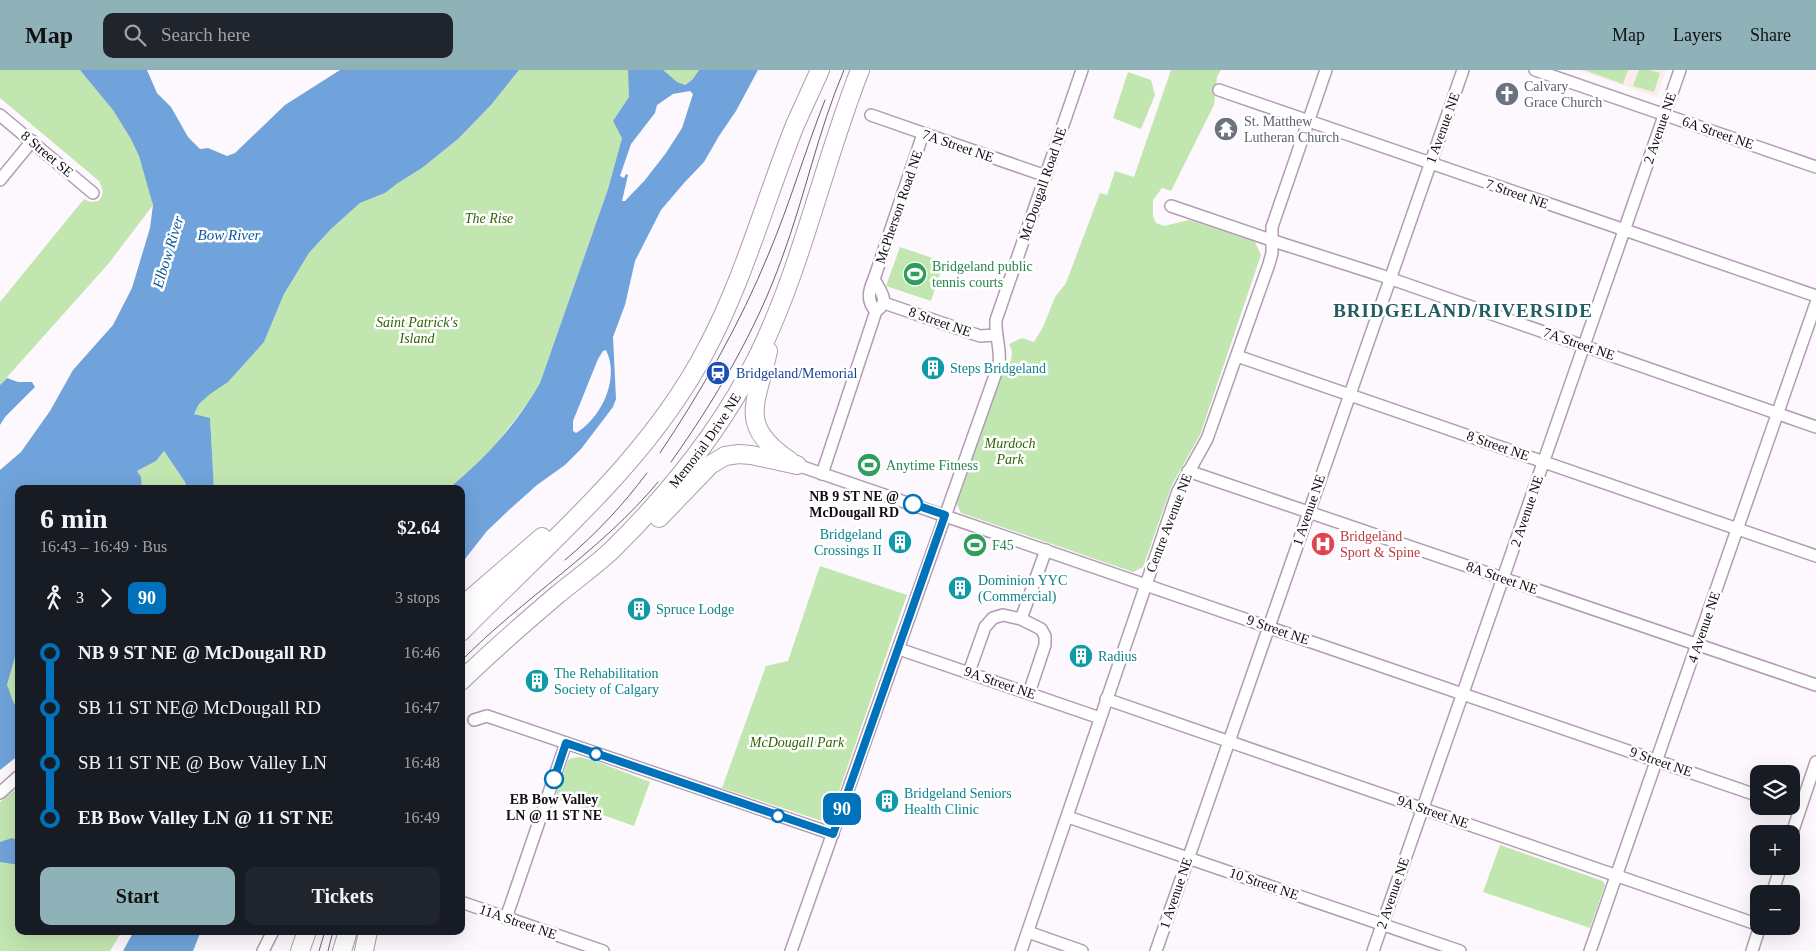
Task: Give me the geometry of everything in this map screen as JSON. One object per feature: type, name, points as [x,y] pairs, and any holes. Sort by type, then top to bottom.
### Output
[{"type":"highway","points":[[465,628],[575,519],[626,465],[658,427],[683,389],[706,351],[727,307],[796,125],[820,70]]},
{"type":"highway","name":"Memorial Drive NE","points":[[465,677],[499,644],[611,551],[665,494],[716,427],[740,389],[775,320],[796,263],[835,138],[860,70]]},
{"type":"highway","points":[[775,320],[765,366],[757,390],[754,411],[757,428],[764,439],[780,454],[797,465]]},
{"type":"highway","points":[[611,551],[633,541],[656,521],[719,458],[739,454],[797,465]]},
{"type":"highway","points":[[465,604],[547,532],[575,519]]},
{"type":"highway","points":[[300,951],[306,935]]},
{"type":"highway","points":[[342,951],[347,935]]},
{"type":"highway","points":[[364,951],[367,935]]},
{"type":"street","name":"McDougall Road NE","points":[[791,951],[999,364],[1000,355],[995,329],[998,313],[1082,70]]},
{"type":"street","name":"Centre Avenue NE","points":[[1022,951],[1178,491],[1207,439],[1237,356],[1272,253],[1272,227],[1326,70]]},
{"type":"street","name":"1 Avenue NE","points":[[1156,951],[1463,70]]},
{"type":"street","name":"6A Street NE","points":[[1535,70],[1816,167]]},
{"type":"street","name":"2 Avenue NE","points":[[1373,951],[1680,70]]},
{"type":"street","name":"7 Street NE","points":[[1219,90],[1816,296]]},
{"type":"street","name":"8 Street SE","points":[[0,115],[93,193]]},
{"type":"street","name":"7A Street NE","points":[[870,116],[1046,176]]},
{"type":"street","name":"McPherson Road NE","points":[[880,306],[884,297],[874,279],[923,134]]},
{"type":"street","points":[[0,180],[32,141]]},
{"type":"street","name":"7A Street NE","points":[[1171,206],[1390,279],[1816,427]]},
{"type":"street","name":"4 Avenue NE","points":[[1590,951],[1816,303]]},
{"type":"street","points":[[822,474],[880,306]]},
{"type":"street","name":"8 Street NE","points":[[880,306],[980,336],[996,335]]},
{"type":"street","name":"8 Street NE","points":[[1237,356],[1816,556]]},
{"type":"street","name":"9 Street NE","points":[[797,465],[1750,793]]},
{"type":"street","name":"8A Street NE","points":[[1188,471],[1816,685]]},
{"type":"street","points":[[1021,619],[1046,550]]},
{"type":"street","points":[[969,672],[985,627],[993,618],[1003,615],[1021,619],[1041,629],[1046,645],[1029,693]]},
{"type":"street","name":"9A Street NE","points":[[899,648],[1100,718]]},
{"type":"street","name":"9A Street NE","points":[[1106,699],[1750,923]]},
{"type":"street","points":[[474,720],[487,716],[833,834]]},
{"type":"street","points":[[506,918],[566,743]]},
{"type":"street","points":[[1800,797],[1816,762]]},
{"type":"street","points":[[0,792],[15,779]]},
{"type":"street","name":"10 Street NE","points":[[1068,817],[1460,951]]},
{"type":"street","name":"11A Street NE","points":[[465,903],[579,947],[603,951]]},
{"type":"street","points":[[1028,932],[1082,951]]},
{"type":"street","points":[[263,951],[270,935]]},
{"type":"street","points":[[1752,951],[1756,935]]},
{"type":"shaded area","points":[[1578,70],[1666,70],[1657,97]]},
{"type":"green space","points":[[0,70],[80,70],[106,100],[134,144],[147,180],[153,205],[109,263],[0,385],[0,302],[84,199],[90,202],[98,201],[103,192],[99,181],[0,98]]},
{"type":"green space","name":"Saint Patrick's Island","points":[[519,70],[699,70],[692,80],[645,110],[622,138],[608,189],[540,383],[531,399],[492,449],[470,471],[453,485],[214,485],[210,419],[194,414],[199,404],[264,342],[284,294],[309,253],[331,229],[360,203],[385,193],[422,168],[458,139],[491,105]]},
{"type":"green space","name":"Murdoch Park","points":[[1171,70],[1221,70],[1217,77],[1214,105],[1171,191],[1162,188],[1153,200],[1153,216],[1156,223],[1164,226],[1189,220],[1255,242],[1261,255],[1200,435],[1172,485],[1143,567],[1133,572],[961,513],[957,505],[1005,364],[1009,364],[1011,358],[1012,351],[1009,344],[1022,338],[1034,342],[1043,327],[1055,297],[1066,283],[1100,193],[1107,195],[1115,171],[1134,177]]},
{"type":"green space","points":[[1584,70],[1628,70],[1623,84]]},
{"type":"green space","points":[[1639,70],[1650,70],[1660,73],[1654,92],[1633,86]]},
{"type":"green space","points":[[1128,72],[1151,80],[1155,95],[1141,129],[1113,118]]},
{"type":"green space","name":"Bridgeland public tennis courts","points":[[900,247],[944,262],[931,301],[886,286]]},
{"type":"green space","points":[[164,451],[186,485],[142,485],[137,471],[156,461]]},
{"type":"green space","name":"McDougall Park","points":[[820,566],[907,595],[828,823],[722,788],[766,666],[788,661]]},
{"type":"green space","points":[[15,657],[15,704],[7,685]]},
{"type":"green space","points":[[580,757],[650,782],[634,826],[555,798],[568,760]]},
{"type":"green space","points":[[15,790],[15,935],[120,935],[110,951],[0,951],[0,802]]},
{"type":"green space","points":[[1500,845],[1603,881],[1605,885],[1590,928],[1483,892]]},
{"type":"water","name":"Bow River","points":[[80,70],[147,70],[157,93],[171,107],[188,137],[200,149],[208,148],[227,156],[235,153],[285,105],[340,70],[519,70],[491,105],[458,139],[422,168],[385,193],[360,203],[331,229],[309,253],[284,294],[264,342],[228,382],[199,404],[194,414],[210,418],[214,485],[186,485],[164,451],[156,461],[137,471],[141,477],[142,485],[15,485],[15,657],[7,685],[15,704],[15,758],[0,770],[0,470],[21,452],[50,411],[73,370],[113,325],[132,288],[150,228],[153,205],[139,156],[113,110]]},
{"type":"water","points":[[628,70],[663,70],[677,82],[685,85],[692,80],[699,70],[758,70],[736,111],[704,162],[661,210],[635,261],[625,305],[613,337],[616,399],[613,407],[581,449],[565,465],[537,485],[509,510],[487,531],[465,559],[465,485],[453,485],[499,441],[521,413],[540,383],[608,189],[622,138],[613,121],[629,97]],"holes":[[[690,91],[693,94],[682,128],[666,153],[645,180],[625,201],[622,201],[628,175],[626,174],[624,178],[620,176],[631,144],[655,113],[657,105],[673,94]],[[606,350],[610,361],[610,384],[601,407],[594,417],[576,433],[573,431],[573,421],[603,351]]]},
{"type":"water","points":[[7,378],[18,382],[32,382],[35,387],[5,417],[0,425],[0,385]]},
{"type":"water","points":[[12,838],[15,839],[15,864],[0,862],[0,842]]},
{"type":"water","points":[[132,935],[199,935],[193,951],[123,951]]},
{"type":"tram line","points":[[671,462],[719,389],[747,338],[772,285],[790,235],[827,116],[844,70]]},
{"type":"tram line","points":[[660,453],[705,381],[746,305],[777,234],[825,100]]},
{"type":"tram line","points":[[565,560],[609,519],[647,473]]},
{"type":"tram line","points":[[465,657],[510,616],[612,530],[658,482]]},
{"type":"tram line","points":[[319,951],[324,935]]},
{"type":"tram line","points":[[328,951],[332,935]]},
{"type":"bus line","name":"90","points":[[554,779],[566,743],[833,834],[945,515],[913,504]]},
{"type":"place","name":"Calvary Grace Church","points":[[1507,94]]},
{"type":"place","name":"St. Matthew Lutheran Church","points":[[1226,129]]},
{"type":"place","name":"Bridgeland public tennis courts","points":[[915,274]]},
{"type":"place","name":"Steps Bridgeland","points":[[933,368]]},
{"type":"place","name":"Bridgeland/Memorial","points":[[718,373]]},
{"type":"place","name":"Anytime Fitness","points":[[869,465]]},
{"type":"place","name":"NB 9 ST NE @ McDougall RD","points":[[913,504]]},
{"type":"place","name":"Bridgeland Crossings II","points":[[900,542]]},
{"type":"place","name":"Bridgeland Sport & Spine","points":[[1323,544]]},
{"type":"place","name":"F45","points":[[975,545]]},
{"type":"place","name":"Dominion YYC (Commercial)","points":[[960,588]]},
{"type":"place","name":"Spruce Lodge","points":[[639,609]]},
{"type":"place","name":"Radius","points":[[1081,656]]},
{"type":"place","name":"The Rehabilitation Society of Calgary","points":[[537,681]]},
{"type":"place","name":"EB Bow Valley LN @ 11 ST NE","points":[[554,779]]},
{"type":"place","name":"Bridgeland Seniors Health Clinic","points":[[887,801]]},
{"type":"district","name":"BRIDGELAND/RIVERSIDE","points":[[1463,310]]},
{"type":"park label","name":"The Rise","points":[[489,218]]},
{"type":"water label","name":"Elbow River","points":[[168,252]]}]
